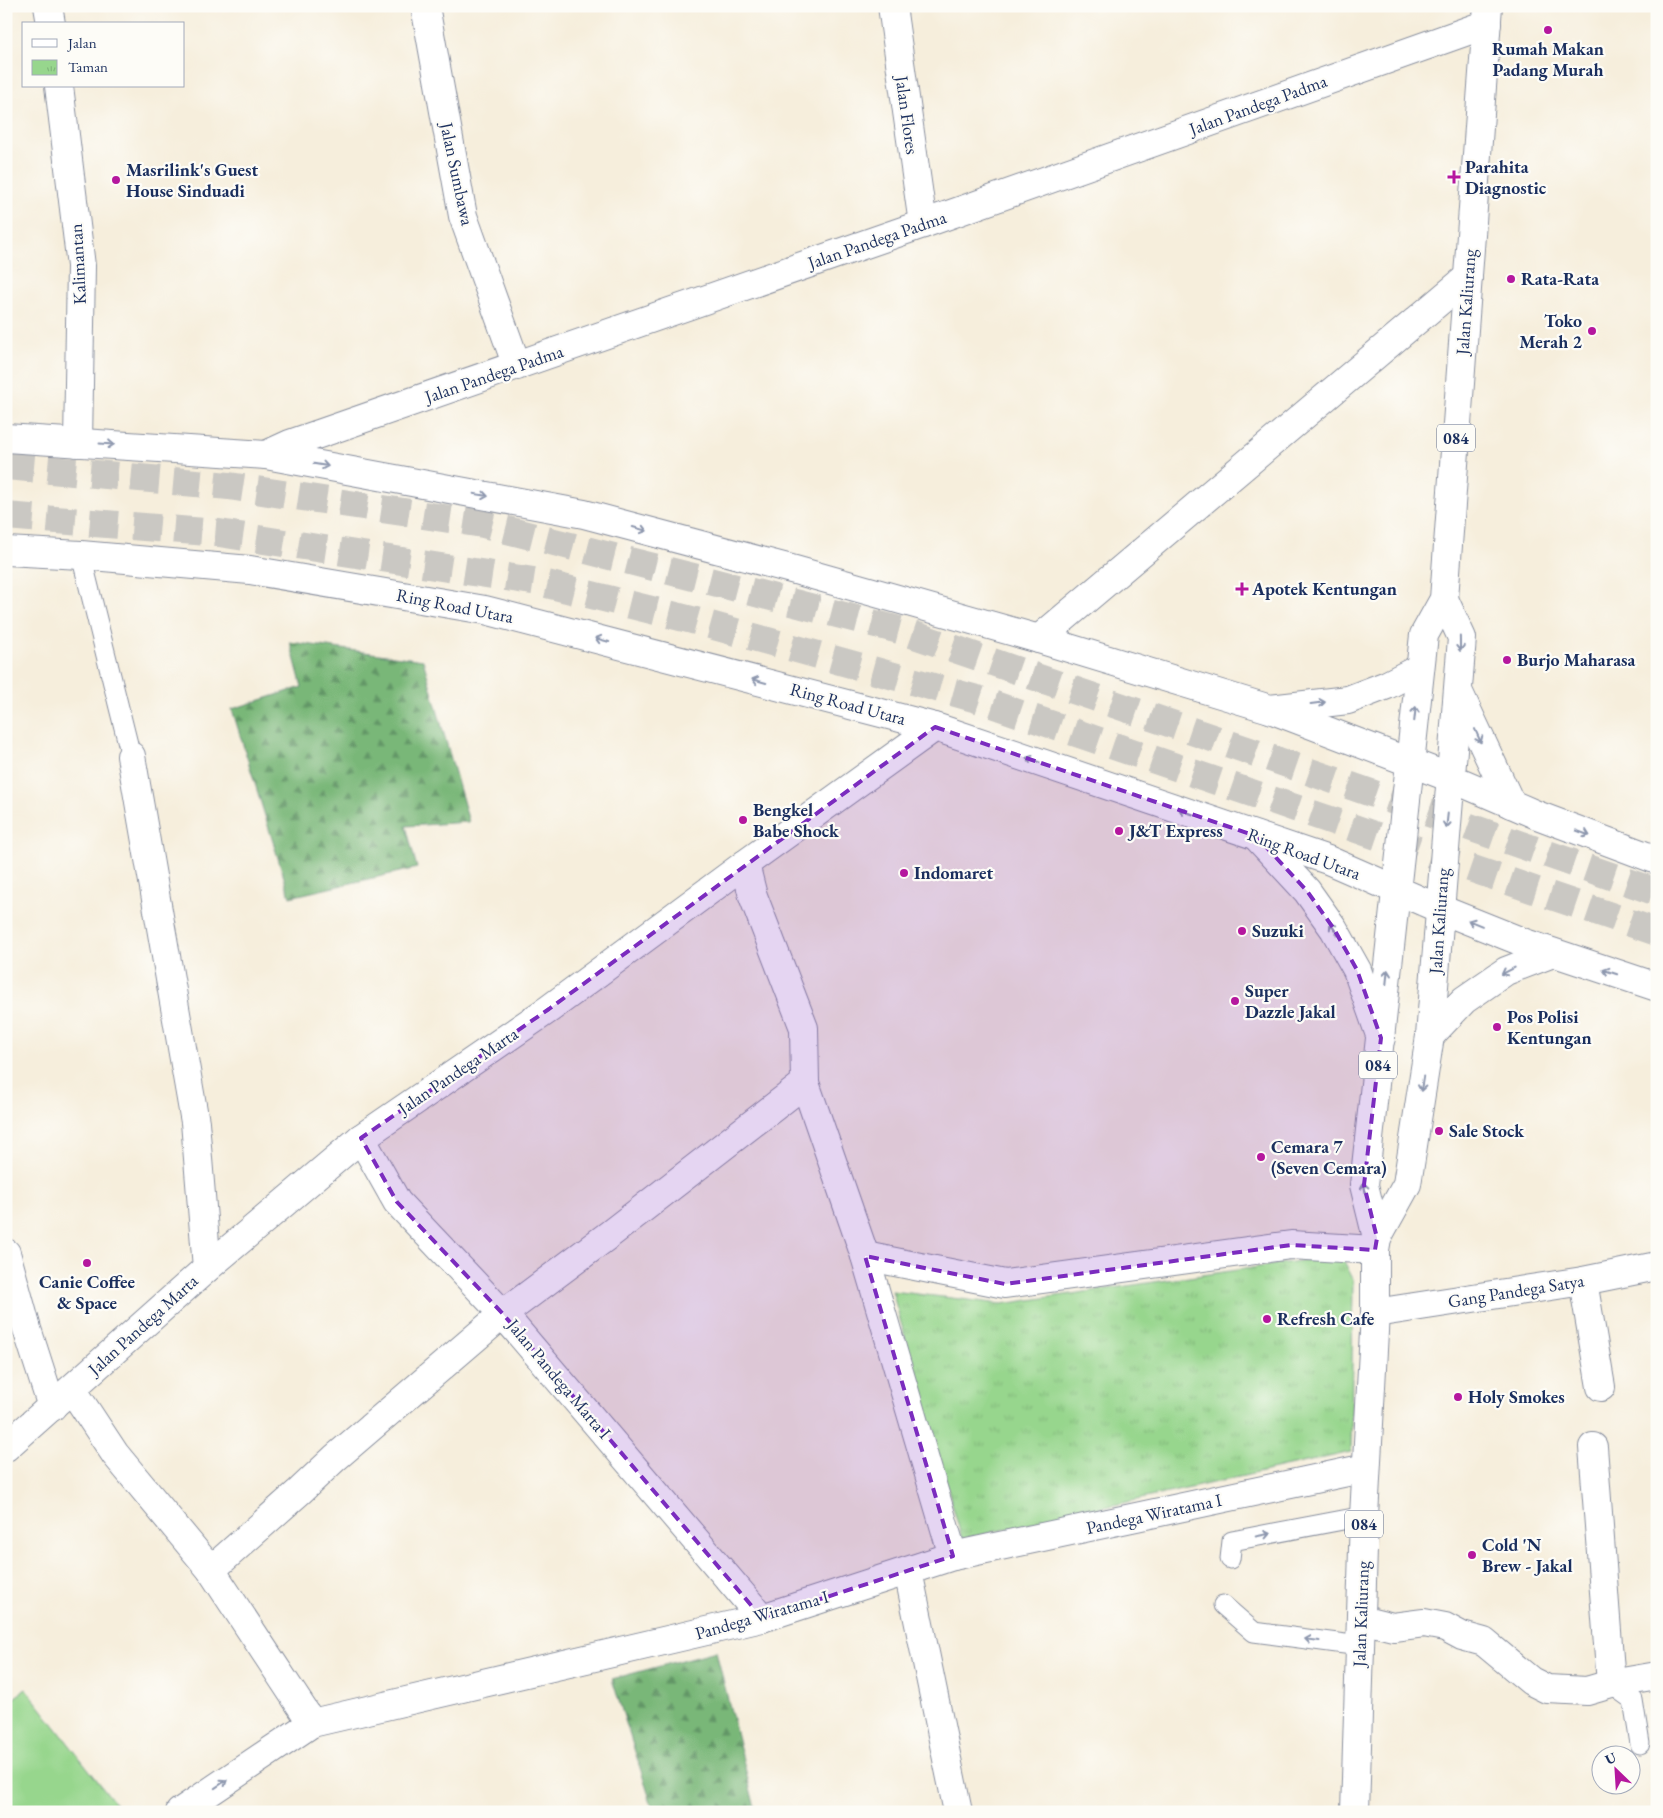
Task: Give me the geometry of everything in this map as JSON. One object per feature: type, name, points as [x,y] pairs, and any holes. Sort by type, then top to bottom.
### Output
[{"type":"main road","points":[[48,6],[50,22]]},
{"type":"main road","name":"Jalan Sumbawa","points":[[426,6],[463,216],[517,366]]},
{"type":"main road","name":"Jalan Flores","points":[[892,6],[923,224]]},
{"type":"main road","name":"Jalan Pandega Padma","points":[[266,455],[290,444],[923,224],[1487,15]]},
{"type":"main road","name":"Jalan Kaliurang","points":[[1355,1812],[1364,1516],[1375,1313],[1376,1244],[1364,1185],[1424,636],[1444,599],[1487,15]]},
{"type":"main road","name":"Kalimantan","points":[[59,88],[82,266],[78,442]]},
{"type":"main road","points":[[1040,639],[1468,277]]},
{"type":"main road","points":[[6,438],[266,455],[584,514],[795,570],[1040,639],[1270,709],[1451,778],[1511,804],[1657,860]]},
{"type":"main road","name":"Ring Road Utara","points":[[6,551],[80,555],[250,570],[485,610],[935,726],[1328,860],[1440,909],[1553,953],[1657,987]]},
{"type":"main road","name":"Jalan Kaliurang","points":[[1376,1244],[1407,1184],[1430,1036],[1462,638],[1444,599]]},
{"type":"main road","points":[[1270,709],[1348,700],[1387,685],[1420,668]]},
{"type":"main road","points":[[1458,691],[1511,804]]},
{"type":"main road","name":"Jalan Pandega Marta","points":[[6,1447],[207,1268],[361,1138],[549,1009],[935,726]]},
{"type":"main road","points":[[131,756],[195,1122],[207,1268]]},
{"type":"main road","points":[[1256,836],[1307,891],[1334,929],[1357,970],[1381,1038]]},
{"type":"main road","points":[[745,864],[753,896],[804,1028],[805,1083],[865,1256],[952,1556]]},
{"type":"main road","points":[[1430,1036],[1464,1000],[1506,971],[1553,953]]},
{"type":"main road","points":[[210,1570],[335,1458],[503,1314],[618,1228],[805,1083]]},
{"type":"main road","name":"Jalan Pandega Marta I","points":[[361,1138],[398,1202],[503,1314],[762,1618]]},
{"type":"main road","points":[[865,1256],[1005,1284],[1291,1245],[1376,1244]]},
{"type":"main road","points":[[6,1253],[17,1333],[52,1407]]},
{"type":"main road","name":"Gang Pandega Satya","points":[[1375,1313],[1583,1281],[1657,1266]]},
{"type":"main road","points":[[1583,1281],[1601,1387]]},
{"type":"main road","points":[[72,1389],[116,1454],[210,1570],[312,1723]]},
{"type":"main road","points":[[1593,1447],[1611,1684]]},
{"type":"main road","name":"Pandega Wiratama I","points":[[180,1812],[312,1723],[762,1618],[952,1556],[1366,1468]]},
{"type":"main road","points":[[908,1571],[958,1812]]},
{"type":"main road","points":[[1361,1620],[1393,1627],[1424,1623],[1445,1627],[1462,1636],[1484,1642],[1531,1681],[1547,1689],[1587,1691],[1611,1684],[1657,1676]]},
{"type":"lane","points":[[80,555],[131,756]]},
{"type":"lane","points":[[1230,1559],[1232,1541],[1364,1516]]},
{"type":"lane","points":[[1223,1605],[1254,1632],[1360,1646]]},
{"type":"lane","points":[[1611,1684],[1633,1700],[1640,1744]]},
{"type":"highlighted area","points":[[935,727],[1256,836],[1307,891],[1334,929],[1357,970],[1381,1038],[1364,1185],[1377,1238],[1375,1250],[1291,1245],[1005,1284],[865,1256],[953,1556],[762,1618],[503,1314],[397,1202],[361,1138],[549,1009]]},
{"type":"green space","points":[[290,642],[423,660],[469,822],[406,826],[417,868],[290,897],[232,709],[302,687]]},
{"type":"green space","points":[[1341,1255],[1353,1279],[1351,1452],[962,1539],[892,1291],[1002,1304]]},
{"type":"green space","points":[[716,1651],[756,1812],[654,1812],[612,1679]]},
{"type":"green space","points":[[26,1689],[122,1812],[6,1812],[6,1704]]},
{"type":"tunnel","points":[[6,466],[229,486],[483,524],[717,583],[903,631],[1657,892]]},
{"type":"tunnel","points":[[6,516],[219,533],[539,582],[692,620],[977,699],[1657,932]]},
{"type":"place","name":"Rumah Makan Padang Murah","points":[[1548,30]]},
{"type":"place","name":"Parahita Diagnostic","points":[[1454,177]]},
{"type":"place","name":"Masrilink's Guest House Sinduadi","points":[[116,180]]},
{"type":"place","name":"Rata-Rata","points":[[1511,279]]},
{"type":"place","name":"Toko Merah 2","points":[[1592,331]]},
{"type":"place","name":"Apotek Kentungan","points":[[1242,589]]},
{"type":"place","name":"Burjo Maharasa","points":[[1507,660]]},
{"type":"place","name":"Bengkel Babe Shock","points":[[743,820]]},
{"type":"place","name":"J&T Express","points":[[1119,831]]},
{"type":"place","name":"Indomaret","points":[[904,873]]},
{"type":"place","name":"Suzuki","points":[[1242,931]]},
{"type":"place","name":"Super Dazzle Jakal","points":[[1235,1001]]},
{"type":"place","name":"Pos Polisi Kentungan","points":[[1497,1027]]},
{"type":"place","name":"Sale Stock","points":[[1439,1131]]},
{"type":"place","name":"Cemara 7 (Seven Cemara)","points":[[1261,1157]]},
{"type":"place","name":"Canie Coffee & Space","points":[[87,1263]]},
{"type":"place","name":"Refresh Cafe","points":[[1267,1319]]},
{"type":"place","name":"Holy Smokes","points":[[1458,1397]]},
{"type":"place","name":"Cold 'N Brew - Jakal","points":[[1472,1555]]}]
